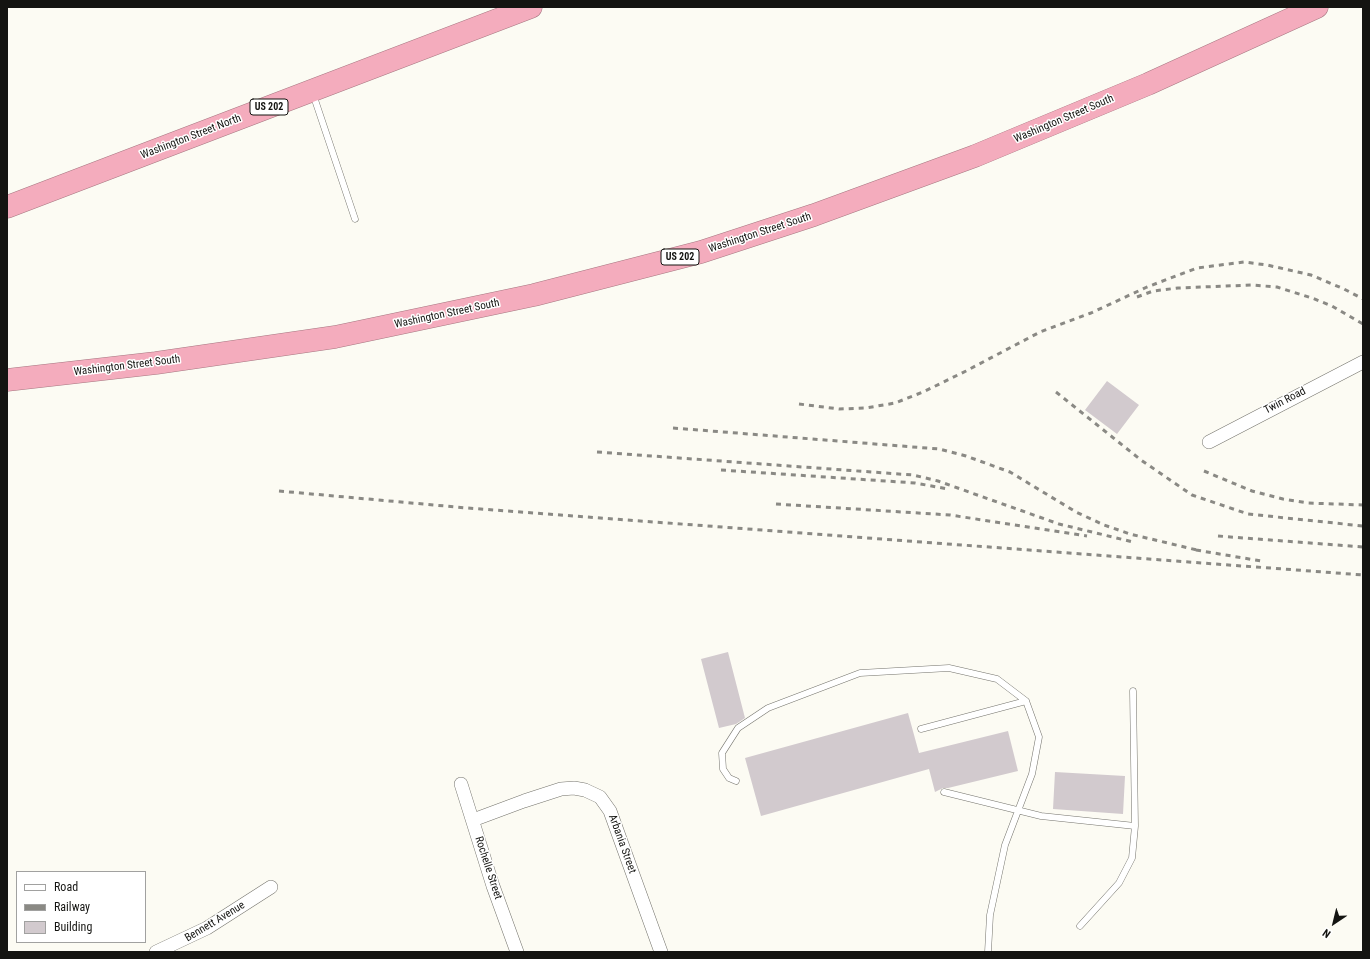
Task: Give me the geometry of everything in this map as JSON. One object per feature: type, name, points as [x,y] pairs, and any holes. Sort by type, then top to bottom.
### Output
[{"type":"highway","name":"Washington Street North","points":[[7,207],[531,7]]},
{"type":"highway","name":"Washington Street South","points":[[7,380],[156,363],[335,337],[534,295],[701,252],[836,208],[975,156],[1148,84],[1317,7]]},
{"type":"street","name":"Twin Road","points":[[1209,442],[1363,362]]},
{"type":"street","name":"Rochelle Street","points":[[461,784],[493,886],[517,952]]},
{"type":"street","name":"Arbania Street","points":[[473,820],[561,789],[574,788],[586,790],[600,797],[610,811],[661,952]]},
{"type":"street","name":"Bennett Avenue","points":[[156,952],[207,928],[271,887]]},
{"type":"lane","points":[[312,91],[355,219]]},
{"type":"lane","points":[[736,781],[729,778],[723,769],[722,753],[738,728],[768,708],[860,673],[949,668],[996,679],[1026,701],[1039,737],[1032,774],[1006,845],[992,907],[988,952]]},
{"type":"lane","points":[[1080,926],[1119,883],[1132,858],[1134,826],[1133,691]]},
{"type":"lane","points":[[921,729],[1026,701]]},
{"type":"lane","points":[[944,792],[1041,816],[1134,826]]},
{"type":"building","points":[[1107,381],[1139,405],[1117,434],[1085,410]]},
{"type":"building","points":[[728,652],[745,718],[736,724],[719,728],[701,659]]},
{"type":"building","points":[[908,713],[919,753],[1008,731],[1018,771],[943,788],[935,792],[929,769],[761,816],[745,758]]},
{"type":"building","points":[[1055,772],[1125,776],[1123,814],[1053,809]]},
{"type":"railway","points":[[799,404],[839,409],[866,408],[895,403],[923,392],[966,371],[1040,332],[1091,313],[1147,287],[1197,268],[1244,262],[1267,265],[1311,275],[1363,299]]},
{"type":"railway","points":[[1137,297],[1153,291],[1178,288],[1251,285],[1277,287],[1332,306],[1363,324]]},
{"type":"railway","points":[[1056,392],[1141,460],[1192,495],[1248,514],[1363,526]]},
{"type":"railway","points":[[673,428],[939,449],[966,456],[1010,472],[1076,512],[1104,525],[1130,534],[1201,551]]},
{"type":"railway","points":[[597,452],[913,475],[938,481],[1059,524],[1133,542]]},
{"type":"railway","points":[[721,470],[915,483],[948,489]]},
{"type":"railway","points":[[1204,471],[1252,491],[1283,499],[1308,503],[1363,505]]},
{"type":"railway","points":[[279,491],[467,508],[1363,575]]},
{"type":"railway","points":[[776,504],[950,515],[1087,536]]},
{"type":"railway","points":[[1218,536],[1363,547]]},
{"type":"railway","points":[[1196,550],[1261,561]]}]
